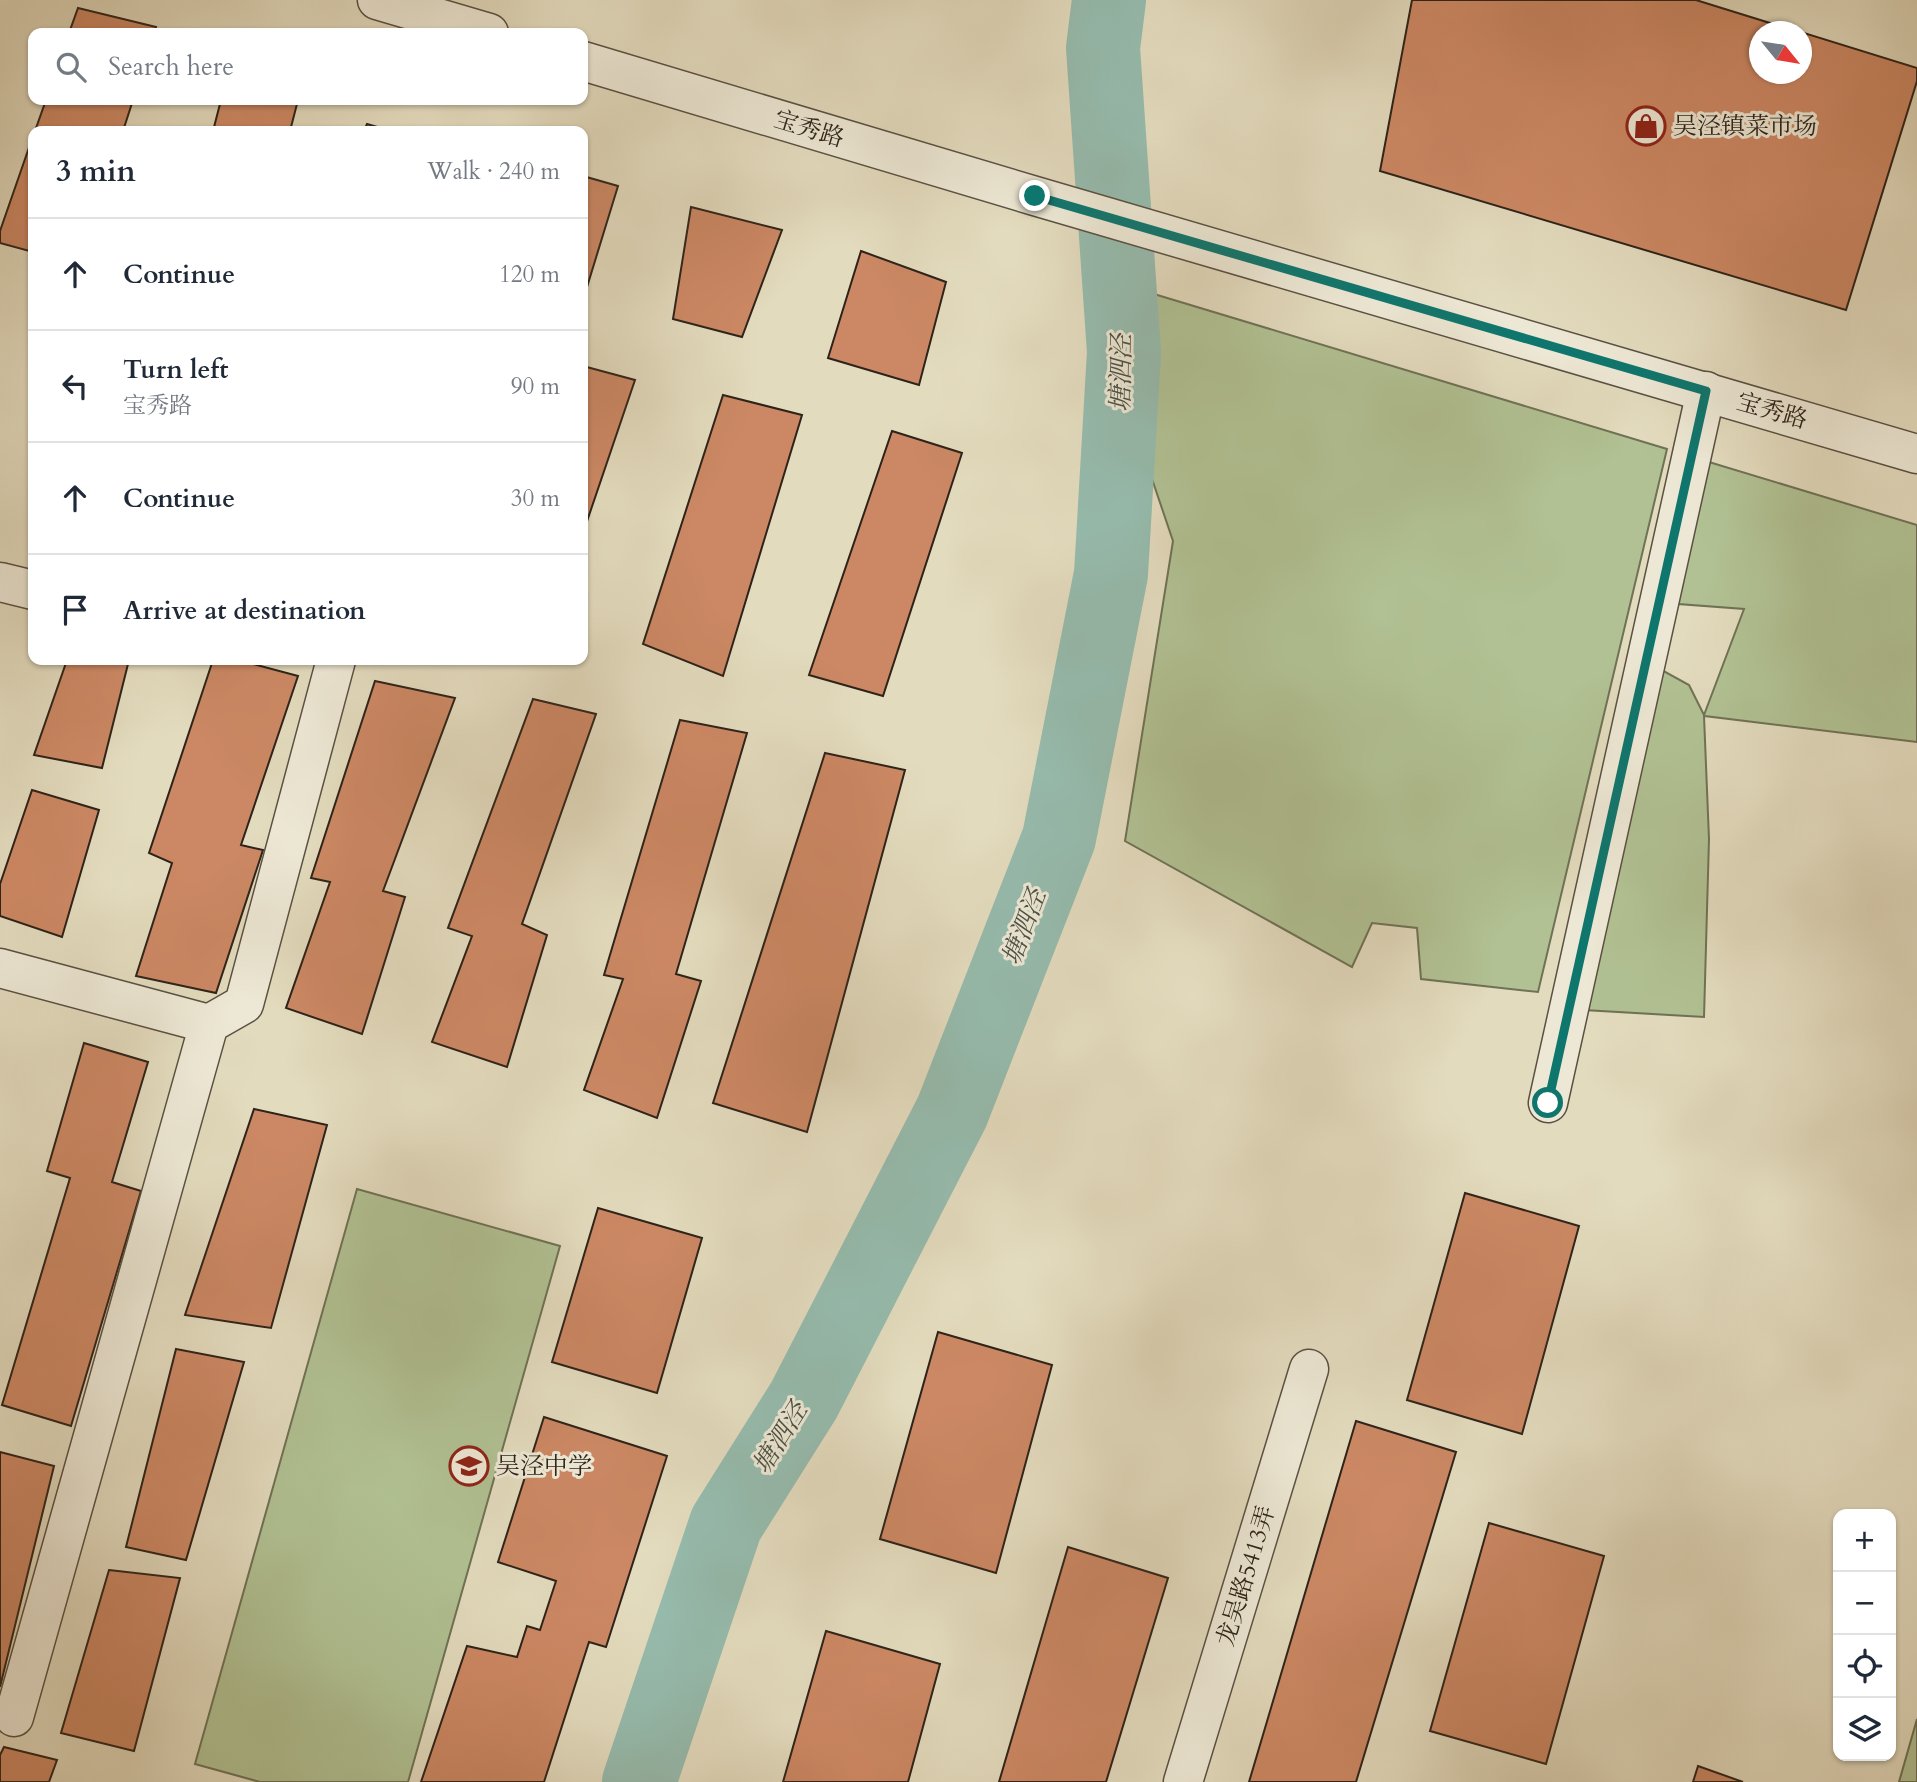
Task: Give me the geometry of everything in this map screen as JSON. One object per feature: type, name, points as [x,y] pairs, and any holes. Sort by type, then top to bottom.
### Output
[{"type":"street","points":[[377,0],[472,28]]},
{"type":"street","name":"宝秀路","points":[[588,62],[1917,454]]},
{"type":"street","points":[[1548,1103],[1706,391]]},
{"type":"street","points":[[0,582],[28,589]]},
{"type":"street","points":[[14,1717],[209,1024],[244,1004],[335,665]]},
{"type":"street","points":[[0,968],[209,1024]]},
{"type":"street","name":"龙吴路5413弄","points":[[1183,1782],[1309,1369]]},
{"type":"green space","points":[[1144,291],[1667,449],[1538,992],[1421,979],[1417,928],[1372,923],[1352,967],[1125,841],[1173,541],[1151,476]]},
{"type":"green space","points":[[1699,459],[1917,525],[1917,742],[1704,716],[1709,839],[1704,1017],[1567,1009],[1660,669],[1689,685],[1704,715],[1744,609],[1665,603]]},
{"type":"green space","points":[[357,1189],[560,1246],[408,1782],[260,1782],[195,1764]]},
{"type":"green space","points":[[1917,1719],[1917,1782],[1899,1782]]},
{"type":"building","name":"吴泾镇菜市场","points":[[1412,0],[1696,0],[1764,21],[1749,21],[1749,84],[1812,84],[1812,35],[1917,68],[1917,81],[1846,310],[1380,171]]},
{"type":"building","points":[[78,8],[156,27],[156,28],[71,28]]},
{"type":"building","points":[[44,105],[131,105],[125,126],[37,126]]},
{"type":"building","points":[[220,105],[297,105],[291,126],[214,126]]},
{"type":"building","points":[[28,150],[28,251],[0,243],[0,231]]},
{"type":"building","points":[[588,177],[618,186],[588,284]]},
{"type":"building","points":[[691,207],[782,230],[742,337],[673,319]]},
{"type":"building","points":[[861,251],[946,282],[919,385],[828,358]]},
{"type":"building","points":[[588,367],[635,380],[588,518]]},
{"type":"building","points":[[723,395],[802,415],[723,676],[643,644]]},
{"type":"building","points":[[892,431],[962,453],[883,696],[809,675]]},
{"type":"building","points":[[65,665],[128,665],[102,768],[34,755]]},
{"type":"building","points":[[211,665],[257,665],[298,676],[241,845],[263,850],[216,993],[136,976],[172,863],[149,853]]},
{"type":"building","points":[[375,681],[455,698],[383,891],[405,897],[362,1034],[286,1008],[330,882],[311,878]]},
{"type":"building","points":[[533,699],[596,714],[522,924],[547,935],[507,1067],[432,1042],[472,936],[448,928]]},
{"type":"building","points":[[680,720],[747,733],[676,974],[701,981],[657,1118],[584,1090],[623,979],[604,975]]},
{"type":"building","points":[[825,753],[905,770],[807,1132],[713,1103]]},
{"type":"building","points":[[32,790],[99,810],[62,937],[0,916],[0,884]]},
{"type":"building","points":[[84,1043],[148,1062],[112,1182],[141,1191],[71,1426],[2,1405],[70,1178],[47,1171]]},
{"type":"building","points":[[254,1109],[327,1125],[271,1328],[185,1315]]},
{"type":"building","points":[[1465,1193],[1579,1226],[1522,1434],[1407,1400]]},
{"type":"building","points":[[598,1208],[702,1238],[657,1393],[552,1362]]},
{"type":"building","points":[[938,1332],[1052,1365],[996,1573],[880,1539]]},
{"type":"building","points":[[176,1349],[244,1362],[186,1560],[126,1547]]},
{"type":"building","points":[[544,1417],[667,1456],[606,1647],[589,1642],[544,1782],[421,1782],[467,1646],[517,1657],[527,1626],[540,1630],[556,1581],[498,1562]]},
{"type":"building","points":[[1356,1421],[1456,1452],[1356,1782],[1249,1782]]},
{"type":"building","points":[[0,1452],[54,1466],[0,1687]]},
{"type":"building","points":[[1489,1523],[1604,1556],[1546,1764],[1430,1731]]},
{"type":"building","points":[[1068,1547],[1168,1578],[1106,1782],[999,1782]]},
{"type":"building","points":[[109,1570],[180,1578],[134,1751],[61,1733]]},
{"type":"building","points":[[826,1631],[940,1664],[908,1782],[783,1782]]},
{"type":"building","points":[[4,1747],[57,1760],[49,1782],[0,1782],[0,1755]]},
{"type":"building","points":[[1698,1766],[1743,1782],[1693,1782]]},
{"type":"waterway","name":"塘泗泾","points":[[639,1782],[726,1524],[804,1400],[952,1112],[1059,838],[1111,574],[1124,352],[1103,48],[1109,0]]},
{"type":"place","name":"吴泾镇菜市场","points":[[1646,126]]},
{"type":"place","name":"吴泾中学","points":[[469,1466]]},
{"type":"route","points":[[1035,196],[1706,391],[1548,1103]]}]
